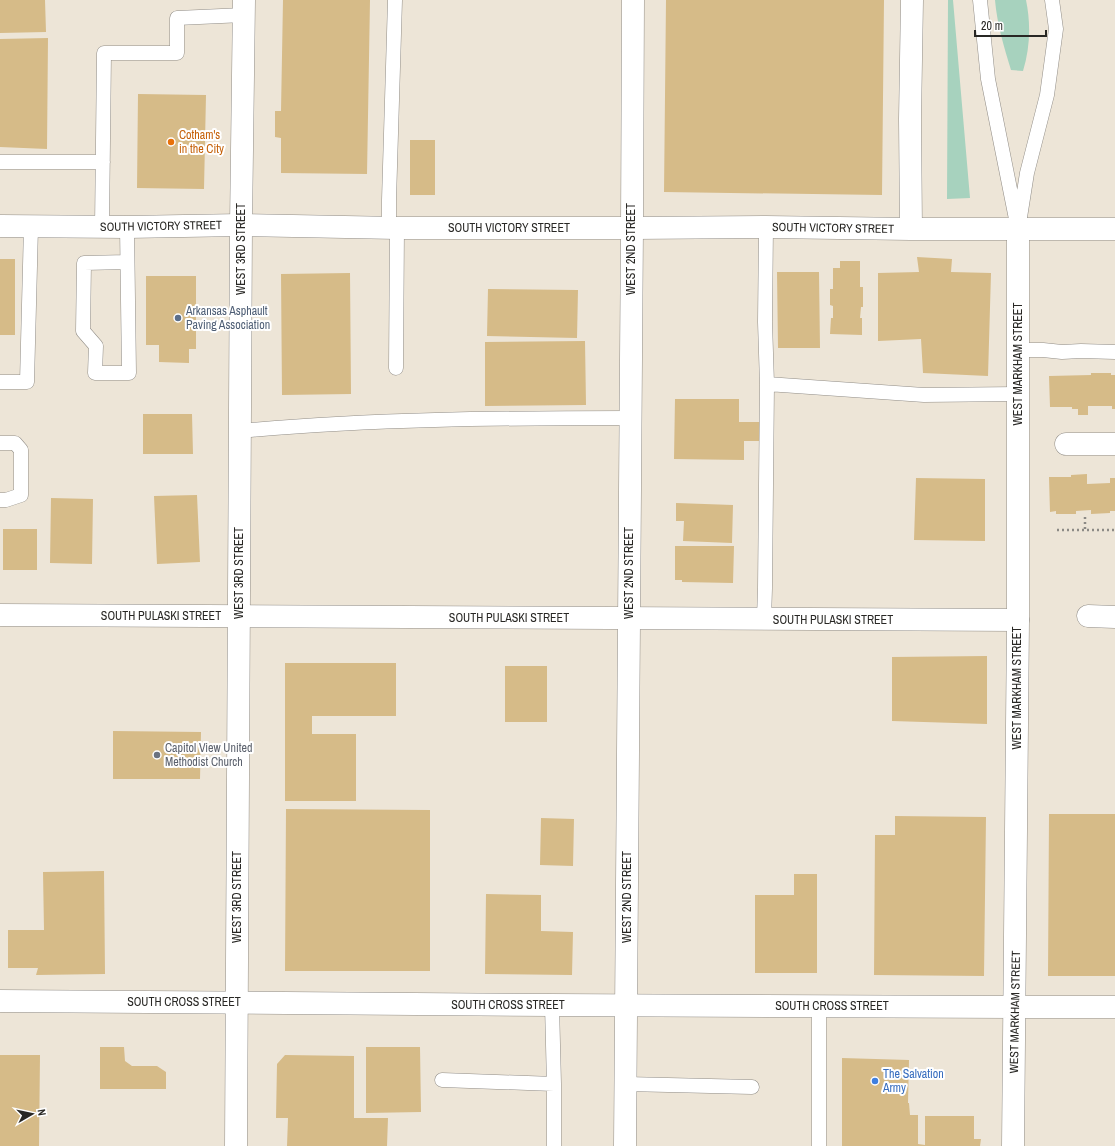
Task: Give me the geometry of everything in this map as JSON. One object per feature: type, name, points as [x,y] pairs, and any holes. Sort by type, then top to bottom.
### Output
[{"type":"street","name":"WEST 2ND STREET","points":[[625,1146],[633,0]]},
{"type":"street","points":[[911,229],[910,119],[912,0]]},
{"type":"street","name":"WEST 3RD STREET","points":[[236,1146],[241,225],[244,8]]},
{"type":"street","name":"SOUTH VICTORY STREET","points":[[0,226],[127,227],[241,225],[393,228],[766,227],[1018,230],[1115,229]]},
{"type":"street","name":"WEST MARKHAM STREET","points":[[1014,1146],[1018,620],[1018,230]]},
{"type":"street","points":[[1066,444],[1115,444]]},
{"type":"street","name":"SOUTH PULASKI STREET","points":[[0,615],[1018,620]]},
{"type":"street","points":[[1088,616],[1115,617]]},
{"type":"street","name":"SOUTH CROSS STREET","points":[[0,1001],[626,1006],[1115,1007]]},
{"type":"lane","points":[[395,0],[389,200],[393,228],[396,368]]},
{"type":"lane","points":[[980,0],[988,79],[1018,230]]},
{"type":"lane","points":[[1018,230],[1027,172],[1047,95],[1056,30],[1052,0]]},
{"type":"lane","points":[[102,227],[104,53],[177,53],[177,18],[244,8]]},
{"type":"lane","points":[[0,162],[103,162]]},
{"type":"lane","points":[[0,382],[27,382],[31,227]]},
{"type":"lane","points":[[127,227],[129,373],[95,372],[96,346],[83,331],[84,263],[127,262]]},
{"type":"lane","points":[[764,619],[767,384],[765,322],[766,227]]},
{"type":"lane","points":[[1018,350],[1115,352]]},
{"type":"lane","points":[[767,384],[924,394],[1018,394]]},
{"type":"lane","points":[[240,430],[298,425],[472,418],[630,418]]},
{"type":"lane","points":[[0,443],[15,443],[21,450],[21,495],[6,500],[0,500]]},
{"type":"lane","points":[[552,1005],[554,1146]]},
{"type":"lane","points":[[819,1006],[820,1146]]},
{"type":"lane","points":[[442,1080],[554,1084]]},
{"type":"lane","points":[[626,1084],[752,1087]]},
{"type":"path","points":[[1085,516],[1085,530]]},
{"type":"path","points":[[1057,530],[1115,530]]},
{"type":"shaded area","points":[[0,0],[1115,0],[1115,1146],[0,1146]]},
{"type":"green space","points":[[948,0],[953,0],[970,198],[947,199]]},
{"type":"green space","points":[[995,0],[1026,0],[1029,18],[1029,36],[1023,71],[1011,70],[999,27]]},
{"type":"building","points":[[0,0],[45,0],[46,32],[0,33]]},
{"type":"building","points":[[283,0],[370,0],[367,174],[281,173],[281,138],[275,137],[275,111],[281,111]]},
{"type":"building","points":[[666,0],[884,0],[882,195],[664,192]]},
{"type":"building","points":[[48,38],[47,149],[0,147],[0,39]]},
{"type":"building","name":"Cotham's in the City","points":[[138,94],[206,95],[204,189],[137,188]]},
{"type":"building","points":[[410,140],[435,140],[435,195],[410,195]]},
{"type":"building","points":[[917,257],[952,259],[951,272],[991,273],[988,376],[923,373],[921,339],[878,341],[878,273],[919,272]]},
{"type":"building","points":[[0,259],[15,259],[15,335],[0,335]]},
{"type":"building","points":[[840,261],[860,261],[860,287],[863,287],[863,307],[861,307],[860,318],[862,318],[862,335],[830,334],[831,318],[833,318],[833,306],[830,305],[830,289],[833,289],[833,268],[840,268]]},
{"type":"building","points":[[777,272],[819,272],[820,348],[778,348]]},
{"type":"building","points":[[350,273],[351,394],[282,395],[281,274]]},
{"type":"building","points":[[146,276],[196,276],[196,349],[189,349],[189,363],[159,362],[159,345],[146,345]]},
{"type":"building","points":[[488,289],[578,290],[577,338],[487,336]]},
{"type":"building","points":[[585,341],[586,405],[485,406],[485,342]]},
{"type":"building","points":[[1091,373],[1111,373],[1111,375],[1115,375],[1115,409],[1112,409],[1112,406],[1088,406],[1088,415],[1078,415],[1078,409],[1072,409],[1072,407],[1050,407],[1049,376],[1091,375]]},
{"type":"building","points":[[675,399],[739,399],[739,422],[760,422],[760,441],[744,441],[744,460],[674,459]]},
{"type":"building","points":[[143,414],[192,414],[193,454],[143,454]]},
{"type":"building","points":[[1087,474],[1087,484],[1110,483],[1110,478],[1115,478],[1115,511],[1110,511],[1110,513],[1091,514],[1091,510],[1076,511],[1076,514],[1056,514],[1056,511],[1050,512],[1049,477],[1071,477],[1071,475]]},
{"type":"building","points":[[916,478],[985,479],[985,541],[914,540]]},
{"type":"building","points":[[197,495],[200,562],[157,564],[154,496]]},
{"type":"building","points":[[51,498],[93,499],[92,564],[50,563]]},
{"type":"building","points":[[676,503],[733,505],[732,543],[683,541],[684,521],[676,521]]},
{"type":"building","points":[[3,529],[37,529],[37,570],[3,570]]},
{"type":"building","points":[[675,546],[734,546],[733,583],[682,582],[682,580],[675,580]]},
{"type":"building","points":[[987,656],[987,724],[892,721],[892,657]]},
{"type":"building","points":[[285,663],[396,663],[396,716],[312,716],[312,734],[356,734],[356,801],[285,801]]},
{"type":"building","points":[[505,666],[547,666],[547,722],[505,722]]},
{"type":"building","name":"Capitol View United Methodist Church","points":[[113,731],[201,732],[200,779],[113,779]]},
{"type":"building","points":[[286,809],[430,810],[430,971],[285,971]]},
{"type":"building","points":[[1049,814],[1115,814],[1115,976],[1048,976]]},
{"type":"building","points":[[895,816],[986,817],[984,976],[874,975],[875,835],[895,835]]},
{"type":"building","points":[[541,818],[574,819],[573,866],[540,865]]},
{"type":"building","points":[[104,871],[105,974],[36,975],[38,968],[8,968],[8,930],[44,930],[43,872]]},
{"type":"building","points":[[794,874],[817,874],[817,973],[755,973],[755,895],[794,895]]},
{"type":"building","points":[[486,894],[541,895],[541,931],[573,932],[572,975],[485,974]]},
{"type":"building","points":[[100,1047],[124,1047],[125,1061],[132,1066],[157,1066],[166,1072],[166,1089],[100,1089]]},
{"type":"building","points":[[366,1047],[420,1047],[421,1112],[366,1113]]},
{"type":"building","points":[[0,1055],[40,1055],[39,1146],[0,1146]]},
{"type":"building","points":[[285,1055],[354,1056],[354,1118],[388,1118],[387,1146],[287,1146],[288,1118],[276,1118],[277,1064]]},
{"type":"building","name":"The Salvation Army","points":[[842,1058],[909,1060],[908,1103],[910,1115],[918,1115],[918,1144],[925,1145],[925,1116],[974,1116],[974,1139],[981,1139],[980,1146],[842,1146]]},
{"type":"place","name":"Cotham's in the City","points":[[171,142]]},
{"type":"place","name":"Arkansas Asphault Paving Association","points":[[178,318]]},
{"type":"place","name":"Capitol View United Methodist Church","points":[[157,755]]},
{"type":"place","name":"The Salvation Army","points":[[875,1081]]}]
